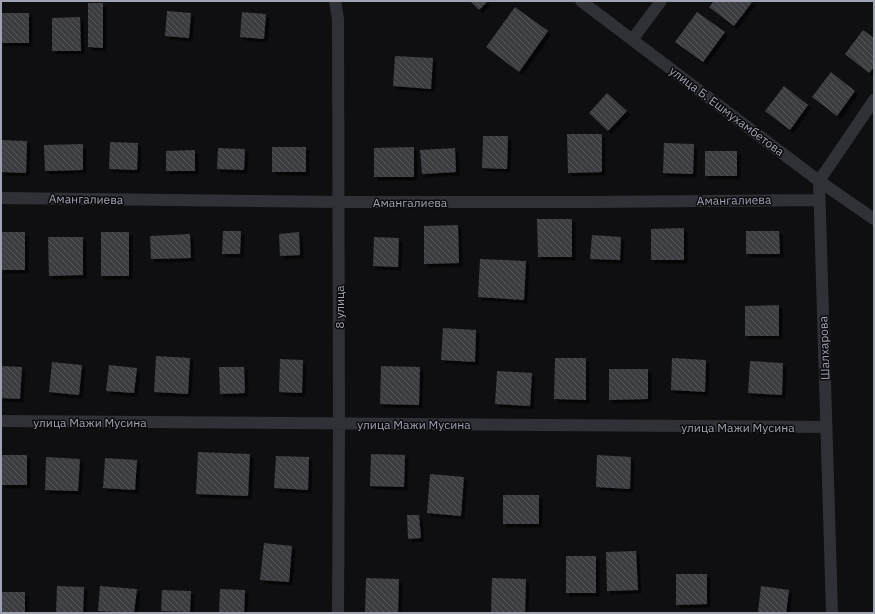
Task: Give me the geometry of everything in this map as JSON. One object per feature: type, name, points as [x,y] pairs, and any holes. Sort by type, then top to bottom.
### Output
[{"type":"street","name":"8 улица","points":[[335,1],[338,19],[339,202],[338,613]]},
{"type":"street","name":"улица Б. Ешмухамбетова","points":[[581,1],[819,181],[874,219]]},
{"type":"street","points":[[632,40],[662,1]]},
{"type":"street","points":[[819,181],[874,100]]},
{"type":"street","name":"Шалхарова","points":[[819,181],[832,613]]},
{"type":"street","name":"Амангалиева","points":[[1,198],[339,202],[819,200]]},
{"type":"street","name":"улица Мажи Мусина","points":[[1,421],[826,427]]},
{"type":"building","points":[[470,1],[488,1],[479,10]]},
{"type":"building","points":[[714,1],[753,1],[734,26],[709,7]]},
{"type":"building","points":[[88,3],[103,3],[103,48],[88,47]]},
{"type":"building","points":[[515,7],[548,31],[519,72],[486,47]]},
{"type":"building","points":[[167,11],[191,13],[189,38],[165,36]]},
{"type":"building","points":[[242,12],[266,14],[264,39],[240,37]]},
{"type":"building","points":[[697,12],[725,32],[703,62],[675,42]]},
{"type":"building","points":[[1,13],[29,13],[29,43],[1,43]]},
{"type":"building","points":[[80,17],[81,51],[52,51],[52,18]]},
{"type":"building","points":[[863,30],[874,38],[874,67],[869,73],[845,54]]},
{"type":"building","points":[[395,56],[433,58],[431,89],[393,86]]},
{"type":"building","points":[[831,72],[855,91],[837,116],[812,97]]},
{"type":"building","points":[[784,86],[808,105],[790,130],[765,111]]},
{"type":"building","points":[[607,93],[627,111],[608,131],[589,113]]},
{"type":"building","points":[[567,134],[602,134],[602,172],[568,173]]},
{"type":"building","points":[[483,136],[508,136],[507,169],[482,168]]},
{"type":"building","points":[[1,140],[27,141],[26,173],[1,172]]},
{"type":"building","points":[[110,142],[138,143],[137,170],[109,169]]},
{"type":"building","points":[[664,143],[694,144],[693,174],[663,173]]},
{"type":"building","points":[[83,144],[83,170],[45,171],[44,145]]},
{"type":"building","points":[[272,147],[306,147],[306,172],[272,172]]},
{"type":"building","points":[[414,147],[414,177],[374,177],[374,148]]},
{"type":"building","points":[[218,148],[245,149],[244,170],[217,169]]},
{"type":"building","points":[[455,148],[456,172],[422,174],[420,150]]},
{"type":"building","points":[[195,150],[195,171],[166,171],[166,151]]},
{"type":"building","points":[[705,151],[737,151],[737,176],[705,176]]},
{"type":"building","points":[[537,219],[572,219],[572,257],[538,257]]},
{"type":"building","points":[[458,225],[459,263],[424,264],[424,226]]},
{"type":"building","points":[[684,228],[684,260],[651,260],[651,229]]},
{"type":"building","points":[[223,231],[241,231],[240,254],[222,254]]},
{"type":"building","points":[[746,231],[779,231],[780,254],[746,254]]},
{"type":"building","points":[[1,232],[25,232],[25,270],[1,270]]},
{"type":"building","points":[[101,232],[129,232],[129,276],[101,276]]},
{"type":"building","points":[[299,232],[300,255],[280,256],[279,234]]},
{"type":"building","points":[[190,234],[191,258],[151,259],[150,236]]},
{"type":"building","points":[[592,235],[621,237],[620,260],[590,259]]},
{"type":"building","points":[[48,237],[83,237],[83,275],[49,276]]},
{"type":"building","points":[[374,237],[399,238],[398,267],[373,266]]},
{"type":"building","points":[[480,259],[526,261],[524,300],[478,297]]},
{"type":"building","points":[[779,305],[779,336],[745,336],[745,306]]},
{"type":"building","points":[[443,328],[476,330],[475,362],[441,360]]},
{"type":"building","points":[[156,356],[190,358],[188,394],[154,392]]},
{"type":"building","points":[[555,358],[586,358],[586,400],[554,399]]},
{"type":"building","points":[[672,358],[706,360],[705,392],[671,390]]},
{"type":"building","points":[[280,359],[303,360],[302,393],[279,392]]},
{"type":"building","points":[[750,361],[783,363],[782,395],[748,393]]},
{"type":"building","points":[[52,362],[82,365],[79,395],[49,392]]},
{"type":"building","points":[[109,365],[137,368],[134,393],[106,391]]},
{"type":"building","points":[[1,366],[22,367],[20,399],[1,398]]},
{"type":"building","points":[[381,366],[420,367],[419,405],[380,404]]},
{"type":"building","points":[[219,367],[244,367],[245,393],[220,394]]},
{"type":"building","points":[[609,369],[648,369],[648,399],[609,400]]},
{"type":"building","points":[[497,371],[532,373],[530,406],[495,404]]},
{"type":"building","points":[[198,452],[250,454],[248,496],[196,494]]},
{"type":"building","points":[[371,454],[405,455],[404,487],[370,486]]},
{"type":"building","points":[[1,455],[27,455],[27,485],[1,485]]},
{"type":"building","points":[[597,455],[631,457],[630,489],[596,487]]},
{"type":"building","points":[[276,456],[309,457],[308,490],[274,488]]},
{"type":"building","points":[[46,457],[80,459],[78,491],[45,490]]},
{"type":"building","points":[[105,458],[137,460],[135,490],[103,488]]},
{"type":"building","points":[[430,474],[464,477],[461,516],[427,513]]},
{"type":"building","points":[[503,495],[539,495],[539,524],[503,524]]},
{"type":"building","points":[[407,515],[419,515],[421,538],[408,539]]},
{"type":"building","points":[[264,543],[292,546],[289,582],[260,580]]},
{"type":"building","points":[[636,551],[638,590],[607,591],[606,552]]},
{"type":"building","points":[[566,556],[596,556],[596,593],[566,593]]},
{"type":"building","points":[[676,574],[707,574],[707,604],[676,605]]},
{"type":"building","points":[[366,578],[399,579],[398,613],[365,612]]},
{"type":"building","points":[[492,578],[526,579],[525,613],[491,612]]},
{"type":"building","points":[[57,586],[84,587],[83,613],[56,613]]},
{"type":"building","points":[[100,586],[137,589],[134,613],[98,611]]},
{"type":"building","points":[[761,586],[789,590],[786,613],[758,612]]},
{"type":"building","points":[[220,589],[245,590],[244,613],[219,613]]},
{"type":"building","points":[[162,590],[191,591],[190,612],[161,611]]},
{"type":"building","points":[[1,592],[25,592],[25,613],[1,613]]}]
